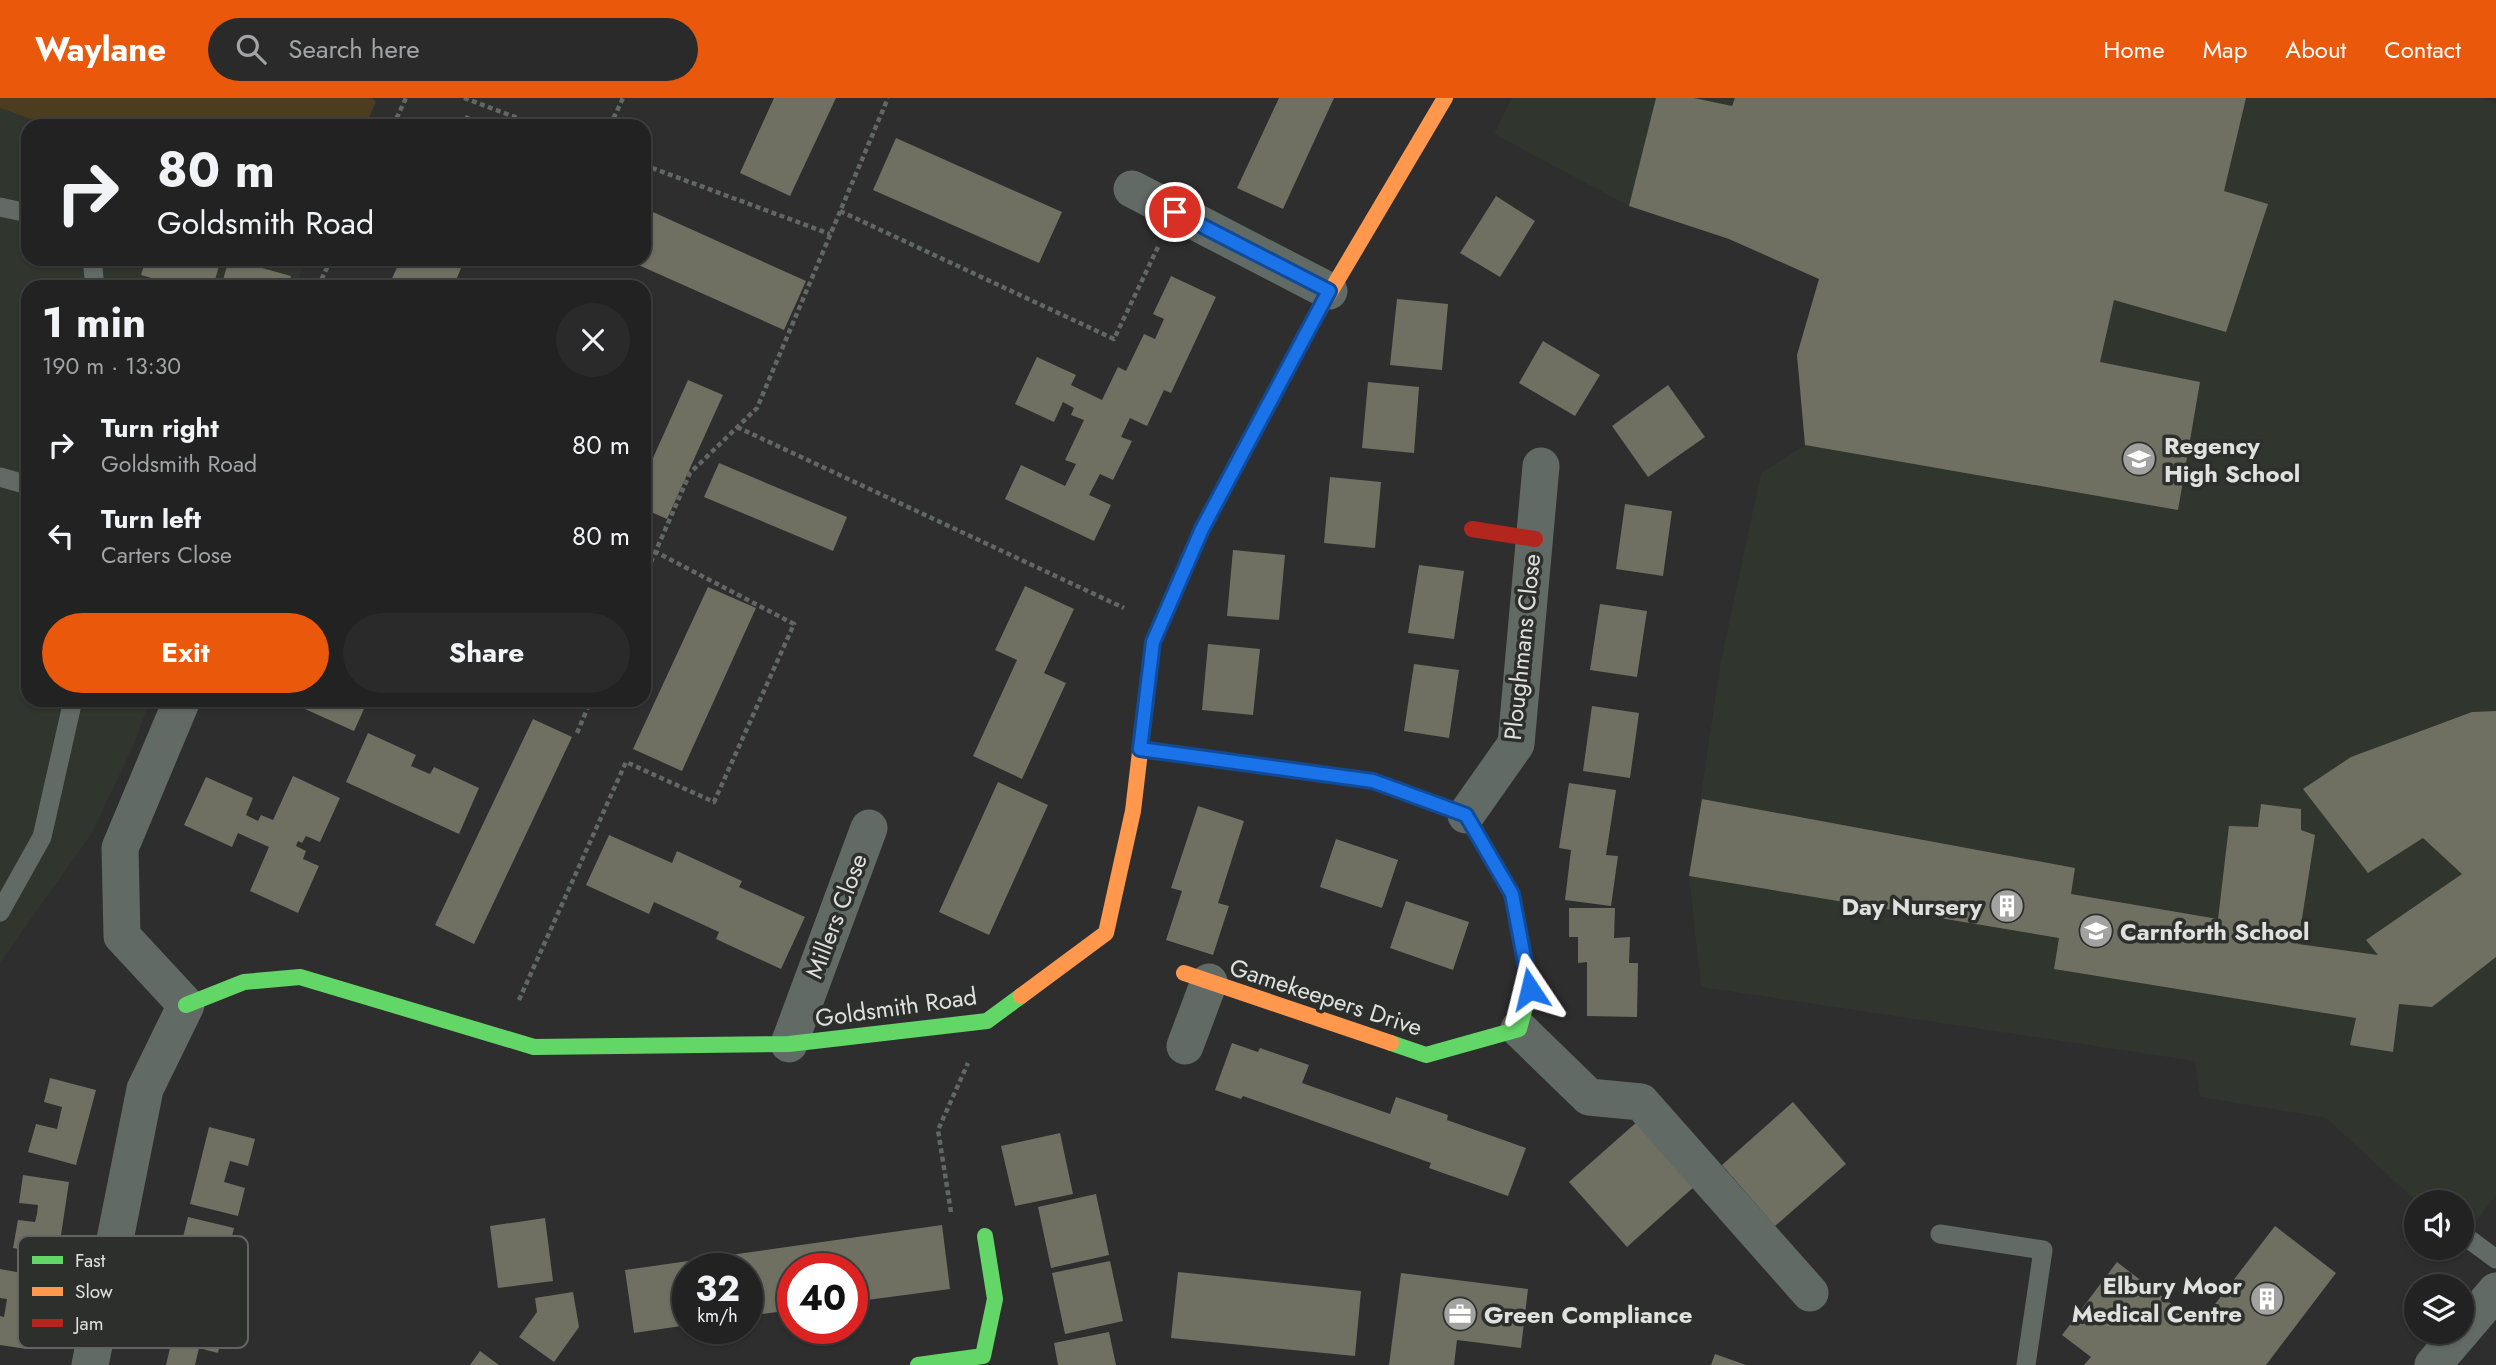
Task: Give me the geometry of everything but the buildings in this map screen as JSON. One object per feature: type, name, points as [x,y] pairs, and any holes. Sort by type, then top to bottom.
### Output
[{"type":"street","name":"Goldsmith Road","points":[[186,1005],[244,982],[300,977],[534,1047],[789,1044],[987,1021],[1107,933],[1133,811],[1153,642],[1202,529],[1329,291],[1445,98]]},
{"type":"street","points":[[1132,189],[1329,291]]},
{"type":"street","name":"Ploughmans Close","points":[[1466,815],[1516,744],[1541,466]]},
{"type":"street","points":[[1472,529],[1535,539]]},
{"type":"street","points":[[116,1236],[145,1089],[186,1005],[122,936],[120,848],[179,707]]},
{"type":"street","points":[[1140,749],[1373,781],[1466,815],[1512,894],[1530,989],[1519,1029],[1589,1097],[1641,1102],[1810,1293]]},
{"type":"street","name":"Millers Close","points":[[789,1044],[869,828]]},
{"type":"street","points":[[1185,1046],[1197,977]]},
{"type":"street","name":"Gamekeepers Drive","points":[[1197,977],[1426,1055],[1519,1029]]},
{"type":"street","points":[[918,1365],[985,1361],[995,1298],[985,1236]]},
{"type":"street","points":[[2474,1317],[2496,1292]]},
{"type":"street","points":[[2433,1365],[2451,1344]]},
{"type":"lane","points":[[0,207],[21,212]]},
{"type":"lane","points":[[0,477],[21,483]]},
{"type":"lane","points":[[0,912],[42,837],[71,707]]},
{"type":"lane","points":[[1940,1234],[2043,1250],[2026,1365]]},
{"type":"lane","points":[[2474,1243],[2496,1259]]},
{"type":"path","points":[[396,119],[406,98]]},
{"type":"path","points":[[464,98],[520,119]]},
{"type":"path","points":[[613,119],[623,98]]},
{"type":"path","points":[[651,562],[690,472],[757,408],[888,98]]},
{"type":"path","points":[[651,168],[830,234]]},
{"type":"path","points":[[840,211],[1114,339],[1175,212]]},
{"type":"path","points":[[737,427],[1160,625]]},
{"type":"path","points":[[502,1037],[626,762],[714,802],[794,624],[656,551]]},
{"type":"path","points":[[577,733],[588,707]]},
{"type":"path","points":[[985,1236],[952,1215],[938,1130],[987,1021]]},
{"type":"shaded area","points":[[0,98],[372,98],[376,102],[368,119],[31,119],[0,108]]},
{"type":"shaded area","name":"Regency High School","points":[[1512,98],[2480,98],[2496,103],[2496,1195],[2474,1225],[2474,1190],[2404,1190],[2326,1118],[2200,1097],[2195,1061],[1701,987],[1689,876],[1720,666],[1761,473],[1805,445],[1797,355],[1819,279],[1729,239],[1629,206],[1494,134]]},
{"type":"shaded area","points":[[0,108],[31,119],[21,119],[21,266],[303,266],[298,280],[21,280],[21,707],[148,707],[135,742],[92,833],[0,963]]},
{"type":"traffic: fast","points":[[1140,749],[1373,781],[1466,815],[1512,894],[1530,989],[1519,1029],[1426,1055],[1391,1043]]},
{"type":"traffic: fast","points":[[186,1005],[244,982],[300,977],[534,1047],[789,1044],[987,1021],[1021,996]]},
{"type":"traffic: fast","points":[[918,1365],[983,1356],[995,1299],[985,1236]]},
{"type":"traffic: slow","points":[[1316,316],[1445,98]]},
{"type":"traffic: slow","points":[[1021,996],[1106,933],[1133,811],[1153,642],[1158,631]]},
{"type":"traffic: slow","points":[[1184,973],[1391,1043]]},
{"type":"traffic: jam","points":[[1158,631],[1202,529],[1316,316]]},
{"type":"traffic: jam","points":[[1472,529],[1535,539]]},
{"type":"place","name":"Regency High School","points":[[2139,459]]},
{"type":"place","name":"Day Nursery","points":[[2007,906]]},
{"type":"place","name":"Carnforth School","points":[[2096,931]]},
{"type":"place","name":"Elbury Moor Medical Centre","points":[[2267,1299]]},
{"type":"place","name":"Green Compliance","points":[[1460,1314]]},
{"type":"route","points":[[1175,212],[1329,291],[1202,529],[1153,642],[1140,749],[1373,781],[1466,815],[1512,894],[1530,989]]}]
